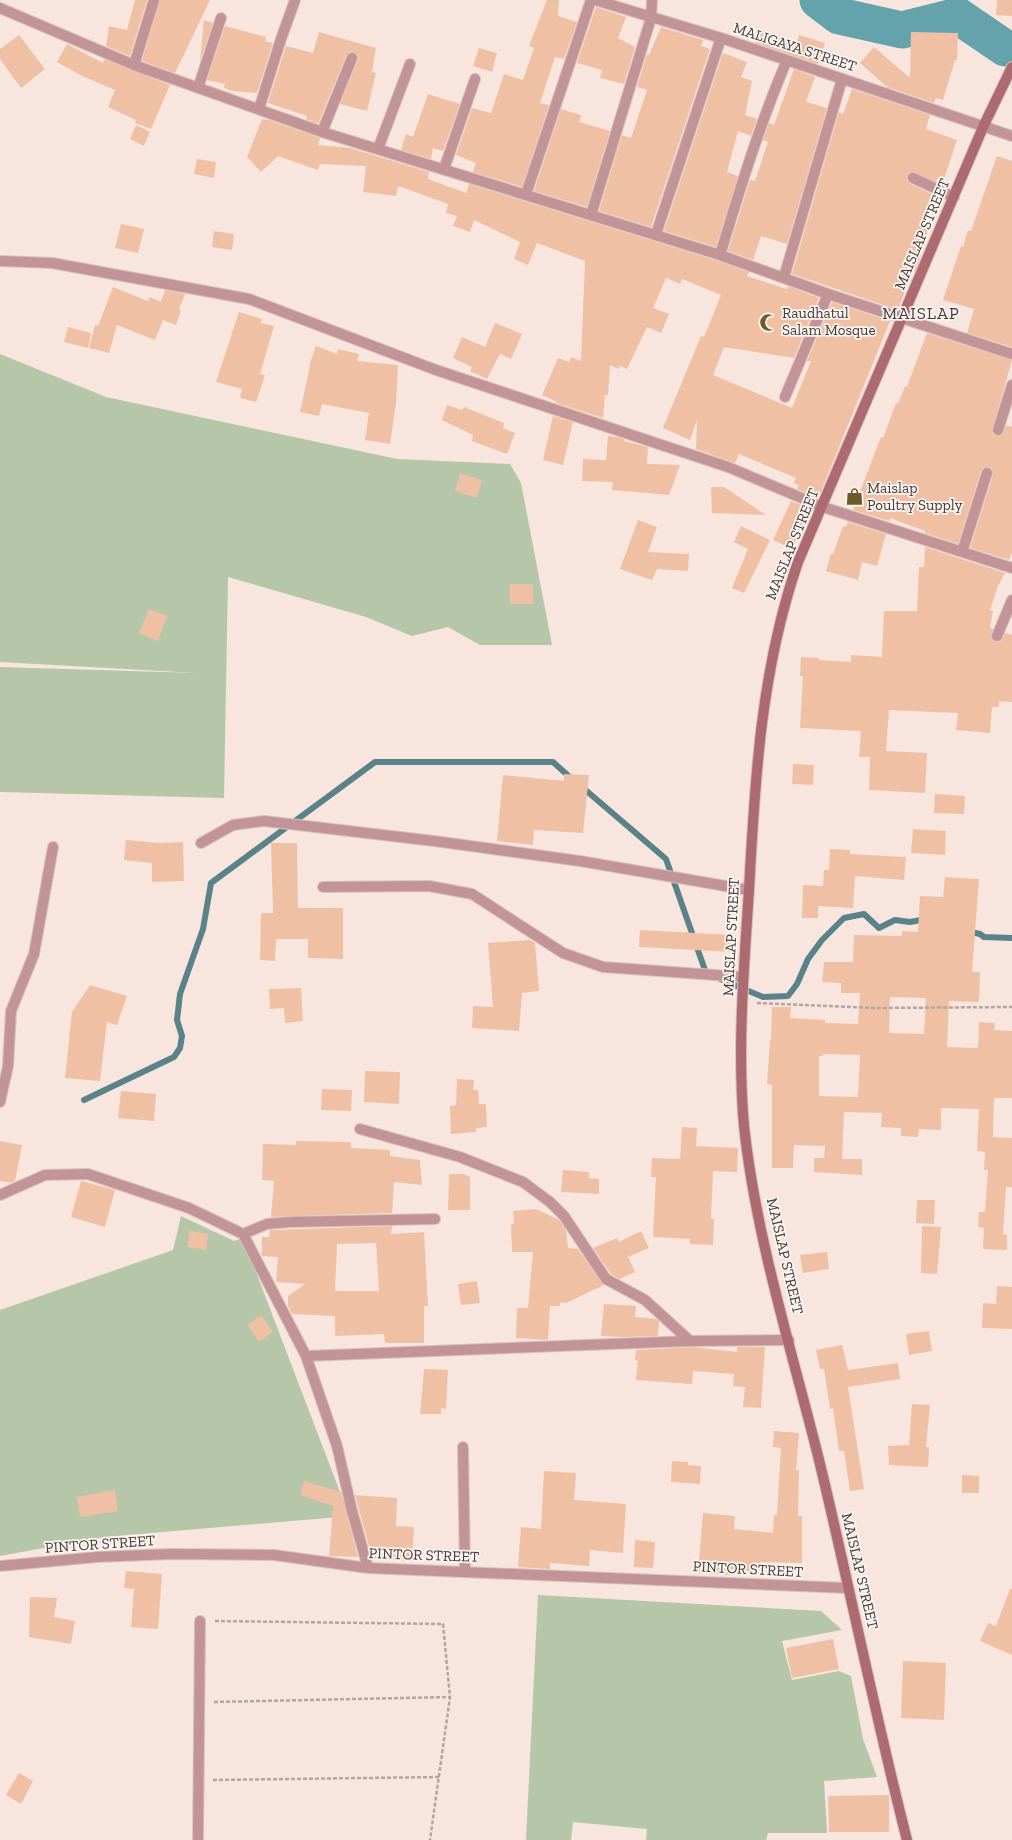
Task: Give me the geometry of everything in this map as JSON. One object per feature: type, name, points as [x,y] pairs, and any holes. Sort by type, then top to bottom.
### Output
[{"type":"main road","name":"MAISLAP STREET","points":[[907,1840],[789,1340],[764,1242],[744,1125],[742,1072],[743,977],[753,814],[760,737],[774,646],[784,601],[798,562],[823,507],[954,196],[984,126],[1012,67]]},
{"type":"street","points":[[134,65],[154,0]]},
{"type":"street","points":[[259,109],[281,39],[296,0]]},
{"type":"street","points":[[526,194],[591,0]]},
{"type":"street","name":"MALIGAYA STREET","points":[[595,0],[721,38],[1012,136]]},
{"type":"street","points":[[591,215],[651,18],[652,0]]},
{"type":"street","points":[[0,8],[134,65],[322,132],[656,234],[784,277],[828,294],[1012,354]]},
{"type":"street","points":[[198,88],[220,18]]},
{"type":"street","points":[[656,234],[721,38]]},
{"type":"street","points":[[322,132],[352,58]]},
{"type":"street","points":[[720,255],[746,168],[787,60]]},
{"type":"street","points":[[378,149],[410,64]]},
{"type":"street","points":[[444,169],[474,79]]},
{"type":"street","points":[[784,277],[842,79]]},
{"type":"street","points":[[913,178],[954,196]]},
{"type":"street","points":[[0,261],[52,263],[249,299],[436,370],[728,467],[823,507],[1012,568]]},
{"type":"street","points":[[785,397],[828,294]]},
{"type":"street","points":[[998,430],[1012,385]]},
{"type":"street","points":[[962,552],[987,473]]},
{"type":"street","points":[[997,636],[1012,600]]},
{"type":"street","points":[[201,843],[233,825],[264,821],[434,841],[580,861],[730,885],[749,890]]},
{"type":"street","points":[[0,1102],[8,1066],[11,1011],[34,954],[53,847]]},
{"type":"street","points":[[323,887],[429,886],[472,894],[563,953],[603,968],[743,977]]},
{"type":"street","points":[[360,1129],[460,1157],[523,1182],[550,1202],[564,1216],[606,1279],[645,1300],[690,1341]]},
{"type":"street","points":[[0,1195],[45,1175],[88,1174],[189,1208],[243,1234],[306,1356],[337,1446],[368,1568]]},
{"type":"street","points":[[243,1234],[267,1224],[290,1222],[435,1219]]},
{"type":"street","points":[[306,1356],[690,1341],[789,1340]]},
{"type":"street","points":[[462,1447],[465,1571]]},
{"type":"street","name":"PINTOR STREET","points":[[0,1566],[97,1557],[171,1554],[274,1555],[368,1568],[848,1588]]},
{"type":"street","points":[[198,1840],[200,1621]]},
{"type":"path","points":[[743,1003],[875,1008],[1012,1007]]},
{"type":"path","points":[[200,1621],[443,1624],[450,1697],[430,1840]]},
{"type":"path","points":[[200,1702],[450,1697]]},
{"type":"path","points":[[199,1780],[440,1777]]},
{"type":"green space","points":[[0,354],[106,397],[397,459],[510,464],[521,483],[552,645],[480,645],[448,627],[412,636],[366,617],[228,577],[224,798],[0,792],[0,667],[197,673],[0,662]]},
{"type":"green space","points":[[181,1216],[234,1241],[243,1238],[348,1513],[339,1517],[104,1537],[0,1556],[0,1310],[173,1250]]},
{"type":"green space","points":[[538,1595],[821,1611],[842,1630],[782,1641],[792,1680],[839,1671],[851,1676],[863,1739],[877,1777],[824,1781],[827,1833],[768,1833],[766,1840],[646,1840],[647,1829],[573,1822],[571,1840],[526,1840]]},
{"type":"building","points":[[135,0],[147,0],[130,56],[106,46],[109,26],[127,30]]},
{"type":"building","points":[[160,0],[210,0],[175,73],[142,61]]},
{"type":"building","points":[[547,0],[559,0],[558,16],[577,22],[564,59],[555,57],[540,103],[549,105],[522,187],[473,172],[476,163],[456,155],[472,108],[491,113],[504,74],[523,80],[534,48],[529,46]]},
{"type":"building","points":[[997,0],[1012,0],[1012,16],[996,15]]},
{"type":"building","points":[[596,7],[626,17],[618,38],[635,47],[624,84],[600,78],[602,70],[577,63]]},
{"type":"building","points":[[204,20],[213,23],[200,62]]},
{"type":"building","points":[[225,26],[266,37],[265,41],[273,43],[257,93],[233,91],[224,88],[225,84],[207,80]]},
{"type":"building","points":[[661,27],[703,40],[701,46],[710,49],[651,227],[599,211],[622,135],[631,138],[647,90],[637,87],[647,54],[649,55]]},
{"type":"building","points":[[759,29],[797,42],[799,35],[825,43],[818,64],[755,43]]},
{"type":"building","points":[[319,32],[376,48],[372,72],[376,73],[367,111],[340,104],[358,60],[357,54],[351,52],[346,56],[318,124],[306,119],[307,116],[268,103],[286,46],[313,53]]},
{"type":"building","points":[[911,32],[958,33],[957,60],[955,60],[943,100],[936,98],[934,103],[887,87],[860,63],[874,47],[910,78]]},
{"type":"building","points":[[19,35],[45,69],[21,88],[0,59],[0,49]]},
{"type":"building","points":[[67,44],[103,63],[104,59],[170,85],[151,129],[135,123],[136,120],[108,107],[115,90],[82,76],[57,62]]},
{"type":"building","points":[[479,48],[497,53],[492,72],[473,66]]},
{"type":"building","points":[[723,53],[747,62],[741,77],[752,81],[745,115],[757,119],[751,136],[738,131],[727,172],[738,176],[716,247],[664,231]]},
{"type":"building","points":[[794,69],[815,77],[806,102],[827,108],[787,244],[761,236],[753,260],[728,251],[750,180],[755,181],[768,142],[763,140],[769,123],[774,125]]},
{"type":"building","points":[[852,89],[930,115],[926,129],[957,140],[944,179],[938,178],[936,182],[913,172],[907,176],[910,184],[932,194],[923,220],[930,222],[915,271],[913,270],[899,307],[896,306],[895,309],[792,274],[839,112],[843,114]]},
{"type":"building","points":[[428,94],[460,104],[443,151],[433,148],[431,159],[401,150],[406,134],[413,137]]},
{"type":"building","points":[[561,109],[581,115],[579,122],[610,131],[587,207],[534,191]]},
{"type":"building","points":[[262,119],[269,120],[320,138],[318,145],[350,148],[429,172],[428,179],[466,193],[469,184],[718,261],[749,272],[747,276],[787,289],[788,286],[819,298],[794,358],[724,347],[713,375],[792,408],[811,361],[807,361],[832,302],[890,321],[820,494],[818,493],[816,497],[797,489],[799,485],[794,483],[796,478],[739,454],[735,463],[696,449],[697,420],[690,440],[663,428],[701,336],[704,337],[721,295],[682,279],[680,284],[666,278],[653,308],[669,314],[661,333],[647,327],[627,369],[620,366],[619,369],[610,365],[608,395],[605,395],[603,418],[556,403],[557,402],[542,395],[558,358],[569,362],[571,357],[581,361],[585,261],[537,243],[528,265],[514,259],[520,242],[474,220],[470,232],[453,226],[457,216],[446,213],[448,204],[398,186],[396,196],[363,192],[366,166],[320,164],[318,170],[278,156],[261,172],[247,157]]},
{"type":"building","points":[[136,125],[150,132],[144,146],[130,139]]},
{"type":"building","points":[[997,156],[1012,161],[1012,347],[967,333],[974,309],[943,300],[961,246],[963,247],[968,230],[971,231]]},
{"type":"building","points":[[197,159],[216,162],[214,178],[194,174]]},
{"type":"building","points":[[121,224],[144,229],[138,253],[115,248]]},
{"type":"building","points":[[214,231],[234,234],[232,250],[212,247]]},
{"type":"building","points":[[113,287],[148,301],[150,297],[161,302],[165,290],[185,294],[179,309],[181,311],[176,325],[163,320],[155,340],[117,325],[109,353],[89,348],[95,325],[98,326]]},
{"type":"building","points":[[239,312],[262,319],[261,323],[274,326],[260,374],[265,375],[256,402],[240,398],[242,389],[216,382]]},
{"type":"building","points":[[495,323],[522,334],[511,359],[500,354],[487,379],[470,371],[472,367],[453,358],[462,337],[485,347]]},
{"type":"building","points":[[68,327],[91,333],[88,348],[64,342]]},
{"type":"building","points":[[927,333],[1012,360],[992,431],[994,435],[999,436],[1003,434],[1006,425],[1012,427],[1012,552],[1009,560],[970,548],[993,475],[992,469],[989,467],[983,468],[981,471],[958,544],[925,533],[925,531],[890,518],[889,521],[853,510],[881,437],[883,438],[896,403],[898,404],[905,386],[907,387]]},
{"type":"building","points":[[316,346],[337,354],[338,349],[359,354],[357,361],[398,365],[396,403],[390,444],[365,440],[369,413],[322,404],[319,416],[300,412],[309,366]]},
{"type":"building","points":[[447,405],[462,410],[464,407],[504,423],[503,428],[515,433],[507,454],[472,441],[473,435],[442,420]]},
{"type":"building","points":[[553,416],[573,422],[563,465],[543,460]]},
{"type":"building","points":[[608,436],[617,437],[624,439],[624,441],[648,447],[647,464],[680,465],[669,495],[612,490],[613,482],[582,481],[583,459],[606,460]]},
{"type":"building","points":[[460,473],[482,480],[477,498],[455,491]]},
{"type":"building","points":[[711,487],[724,487],[766,515],[712,513]]},
{"type":"building","points":[[791,501],[811,509],[792,549],[773,540]]},
{"type":"building","points":[[638,520],[657,527],[648,552],[689,554],[688,571],[657,569],[652,580],[620,569]]},
{"type":"building","points":[[848,522],[886,534],[877,566],[862,562],[858,580],[826,571],[831,554],[833,554],[843,526],[846,527]]},
{"type":"building","points":[[741,526],[770,540],[744,593],[732,588],[748,549],[734,542]]},
{"type":"building","points":[[925,547],[1005,573],[998,586],[990,610],[993,611],[990,628],[993,629],[991,636],[992,640],[997,642],[1001,641],[1005,633],[1012,635],[1012,702],[999,701],[999,707],[992,707],[990,733],[956,730],[958,713],[889,710],[886,751],[927,753],[925,793],[869,790],[870,757],[859,757],[861,731],[800,728],[803,676],[800,676],[801,657],[851,662],[851,655],[882,657],[884,611],[917,611],[919,567],[924,567]]},
{"type":"building","points":[[510,584],[533,584],[533,604],[510,604]]},
{"type":"building","points":[[149,609],[167,616],[158,641],[139,633]]},
{"type":"building","points":[[793,764],[814,765],[813,785],[792,784]]},
{"type":"building","points":[[564,774],[589,775],[583,833],[534,830],[533,845],[497,841],[503,775],[564,781]]},
{"type":"building","points":[[935,794],[965,796],[964,814],[934,813]]},
{"type":"building","points":[[913,829],[946,831],[945,855],[911,853]]},
{"type":"building","points":[[126,840],[159,843],[183,842],[184,881],[152,882],[152,863],[124,860]]},
{"type":"building","points":[[271,843],[297,843],[298,908],[343,908],[343,959],[308,958],[308,939],[276,939],[275,961],[260,960],[261,913],[273,913]]},
{"type":"building","points":[[830,849],[850,850],[850,854],[906,857],[904,880],[855,876],[853,908],[818,906],[818,918],[802,918],[803,885],[823,886],[824,870],[829,870]]},
{"type":"building","points":[[945,877],[979,879],[972,972],[980,972],[979,1002],[949,1001],[947,1047],[978,1048],[979,1022],[995,1023],[994,1030],[1012,1031],[1012,1098],[994,1098],[993,1137],[1012,1138],[1012,1187],[1006,1187],[1003,1234],[1007,1235],[1007,1250],[983,1249],[984,1228],[978,1227],[979,1212],[985,1212],[988,1170],[984,1170],[985,1152],[977,1151],[979,1109],[941,1108],[941,1130],[919,1129],[918,1137],[901,1136],[901,1128],[881,1127],[882,1113],[844,1112],[842,1159],[862,1159],[862,1175],[814,1172],[814,1158],[824,1158],[825,1146],[794,1145],[793,1168],[772,1168],[772,1085],[767,1084],[772,1007],[791,1007],[790,1018],[825,1020],[825,1023],[858,1024],[860,993],[841,993],[841,983],[822,982],[824,962],[853,962],[854,935],[902,936],[902,931],[918,932],[920,896],[943,897]],"holes":[[[890,997],[926,998],[924,1034],[889,1033]],[[823,1054],[860,1055],[858,1097],[819,1096],[819,1056],[823,1056]]]},
{"type":"building","points":[[640,930],[733,935],[732,952],[639,947]]},
{"type":"building","points":[[530,940],[535,943],[539,991],[522,993],[519,1031],[472,1028],[473,1006],[493,1007],[488,943]]},
{"type":"building","points":[[90,985],[127,996],[117,1025],[107,1022],[100,1081],[65,1078],[72,1012]]},
{"type":"building","points":[[301,988],[303,1021],[285,1023],[284,1008],[270,1009],[269,989]]},
{"type":"building","points":[[365,1071],[400,1072],[399,1104],[364,1102]]},
{"type":"building","points":[[457,1079],[474,1080],[473,1090],[478,1090],[479,1104],[486,1104],[487,1127],[476,1128],[476,1132],[451,1134],[450,1106],[456,1105]]},
{"type":"building","points":[[322,1089],[352,1090],[351,1111],[321,1110]]},
{"type":"building","points":[[121,1091],[156,1094],[154,1121],[118,1118]]},
{"type":"building","points":[[682,1127],[697,1128],[696,1146],[738,1148],[737,1172],[713,1171],[711,1219],[714,1219],[713,1245],[690,1244],[690,1239],[653,1237],[656,1177],[651,1177],[652,1158],[680,1159]]},
{"type":"building","points":[[0,1141],[22,1145],[15,1181],[11,1183],[0,1181]]},
{"type":"building","points":[[296,1141],[351,1142],[351,1148],[390,1150],[390,1156],[420,1160],[422,1185],[394,1182],[392,1213],[271,1217],[274,1181],[262,1180],[263,1144],[296,1145]]},
{"type":"building","points":[[563,1170],[589,1172],[589,1178],[599,1179],[599,1194],[561,1192]]},
{"type":"building","points":[[449,1174],[464,1174],[470,1177],[470,1210],[448,1210]]},
{"type":"building","points":[[81,1181],[115,1190],[105,1227],[71,1217]]},
{"type":"building","points":[[917,1200],[935,1200],[934,1224],[916,1223]]},
{"type":"building","points":[[536,1209],[559,1220],[566,1230],[568,1248],[578,1249],[604,1285],[566,1303],[560,1302],[560,1306],[550,1306],[548,1340],[516,1338],[517,1308],[528,1308],[533,1252],[512,1252],[511,1224],[514,1224],[513,1211]]},
{"type":"building","points":[[392,1226],[391,1234],[424,1232],[428,1306],[424,1306],[424,1343],[385,1343],[384,1334],[335,1336],[335,1316],[292,1314],[288,1306],[288,1296],[305,1284],[276,1282],[278,1257],[262,1256],[262,1237],[269,1237],[270,1230]],"holes":[[[376,1243],[379,1291],[335,1291],[337,1244]]]},
{"type":"building","points":[[922,1226],[941,1227],[937,1274],[921,1273]]},
{"type":"building","points":[[190,1231],[208,1234],[206,1250],[187,1247]]},
{"type":"building","points":[[641,1231],[649,1248],[628,1257],[635,1272],[619,1279],[611,1274],[593,1248],[617,1238],[619,1242]]},
{"type":"building","points":[[827,1252],[829,1269],[803,1273],[800,1255]]},
{"type":"building","points":[[477,1281],[480,1303],[461,1305],[458,1284]]},
{"type":"building","points":[[997,1286],[1012,1287],[1012,1329],[982,1328],[983,1303],[996,1304]]},
{"type":"building","points":[[604,1304],[636,1306],[635,1317],[656,1319],[659,1321],[658,1336],[601,1336]]},
{"type":"building","points":[[261,1315],[273,1332],[259,1342],[248,1325]]},
{"type":"building","points":[[929,1331],[932,1351],[909,1355],[906,1334]]},
{"type":"building","points":[[842,1345],[848,1370],[898,1363],[900,1379],[848,1387],[864,1489],[850,1491],[844,1451],[839,1451],[833,1408],[830,1409],[824,1369],[820,1369],[816,1350]]},
{"type":"building","points":[[693,1347],[737,1352],[737,1347],[765,1347],[761,1408],[743,1407],[745,1387],[733,1386],[734,1374],[693,1371],[692,1384],[636,1380],[638,1361],[635,1360],[636,1350]]},
{"type":"building","points":[[424,1369],[448,1370],[446,1409],[441,1408],[441,1414],[420,1414]]},
{"type":"building","points":[[912,1404],[930,1405],[926,1447],[929,1447],[928,1467],[889,1465],[888,1446],[909,1445]]},
{"type":"building","points":[[774,1431],[799,1433],[796,1470],[799,1470],[798,1516],[802,1516],[802,1563],[760,1562],[759,1573],[730,1569],[730,1575],[698,1573],[703,1513],[735,1516],[734,1529],[773,1533],[774,1515],[777,1515],[781,1448],[773,1447]]},
{"type":"building","points":[[672,1461],[688,1462],[688,1465],[701,1466],[700,1484],[671,1482]]},
{"type":"building","points":[[544,1471],[576,1473],[574,1500],[626,1504],[623,1553],[590,1550],[589,1566],[550,1563],[550,1569],[518,1567],[521,1527],[541,1529]]},
{"type":"building","points":[[962,1475],[979,1476],[979,1493],[962,1493]]},
{"type":"building","points":[[304,1481],[341,1492],[358,1557],[329,1556],[333,1506],[300,1495]]},
{"type":"building","points":[[115,1490],[118,1511],[80,1517],[77,1497]]},
{"type":"building","points":[[355,1495],[397,1498],[396,1526],[414,1527],[412,1561],[372,1558]]},
{"type":"building","points":[[635,1540],[655,1542],[653,1568],[634,1567]]},
{"type":"building","points":[[126,1571],[162,1574],[158,1629],[131,1627],[134,1589],[124,1588]]},
{"type":"building","points":[[1010,1589],[1012,1589],[1012,1655],[980,1641],[988,1623],[996,1626]]},
{"type":"building","points":[[30,1597],[57,1598],[54,1617],[75,1621],[71,1644],[29,1637]]},
{"type":"building","points":[[833,1639],[839,1669],[792,1678],[786,1648]]},
{"type":"building","points":[[903,1661],[946,1663],[944,1720],[901,1718]]},
{"type":"building","points":[[19,1773],[33,1781],[21,1804],[6,1795]]},
{"type":"building","points":[[889,1795],[889,1832],[829,1832],[828,1796]]},
{"type":"waterway","points":[[818,0],[839,16],[902,30],[958,16],[1005,48]]},
{"type":"waterway","points":[[84,1100],[174,1057],[180,1048],[182,1036],[177,1020],[180,994],[203,929],[211,883],[375,762],[553,762],[572,779]]},
{"type":"waterway","points":[[582,787],[666,859],[706,973],[709,974]]},
{"type":"waterway","points":[[718,978],[763,997],[788,996],[797,984],[808,959],[822,940],[844,918],[864,914],[879,928],[895,920],[910,922],[926,919]]},
{"type":"waterway","points":[[967,931],[980,934],[984,937],[1012,938]]},
{"type":"place","name":"Raudhatul Salam Mosque","points":[[769,322]]},
{"type":"place","name":"Maislap Poultry Supply","points":[[854,497]]},
{"type":"district","name":"MAISLAP","points":[[921,313]]}]
